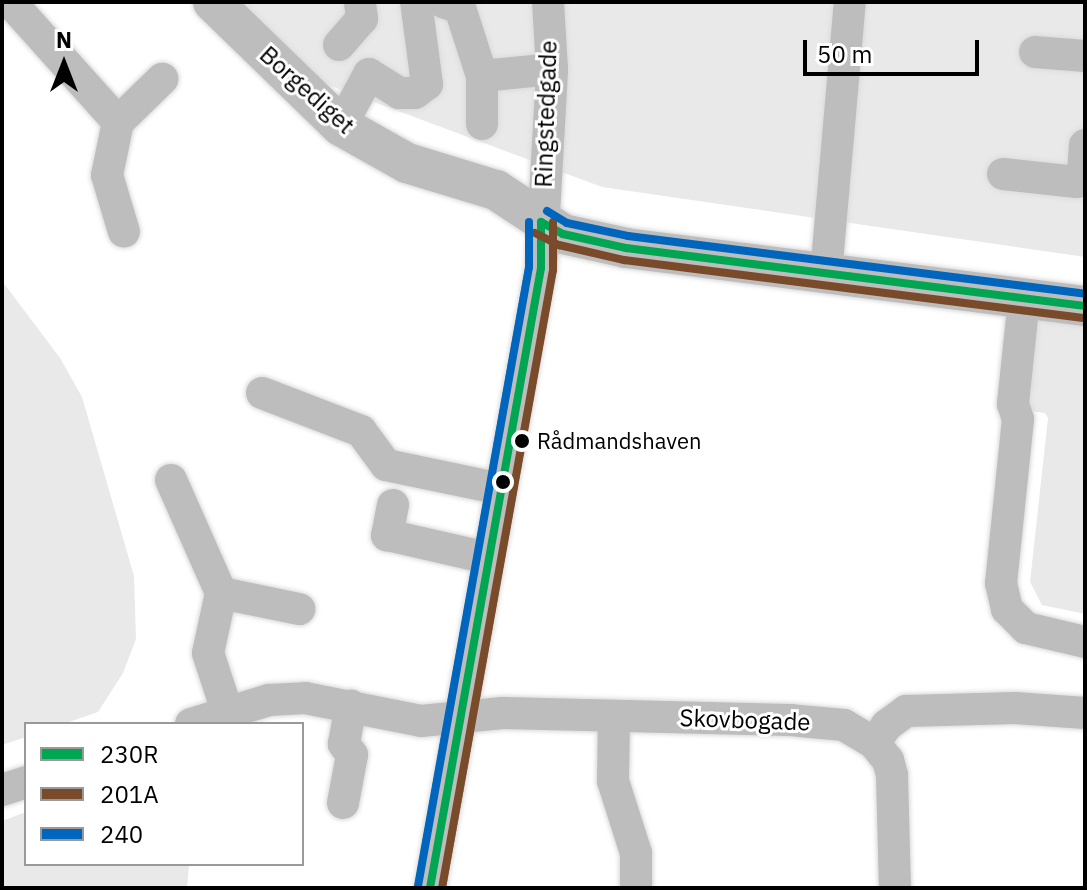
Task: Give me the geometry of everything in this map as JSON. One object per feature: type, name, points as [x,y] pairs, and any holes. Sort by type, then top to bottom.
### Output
[{"type":"main road","name":"Borgediget","points":[[213,2],[341,126],[407,163],[496,190],[541,222],[584,241],[1085,306]]},
{"type":"street","points":[[339,45],[362,19],[360,2]]},
{"type":"street","points":[[341,126],[369,74],[399,93],[415,93],[427,84],[416,2]]},
{"type":"street","points":[[443,2],[460,8],[482,76],[482,124]]},
{"type":"street","name":"Ringstedgade","points":[[430,888],[541,268],[541,222],[552,69],[548,2]]},
{"type":"street","points":[[826,274],[850,2]]},
{"type":"street","points":[[11,7],[118,122]]},
{"type":"street","points":[[1035,52],[1085,56]]},
{"type":"street","points":[[482,76],[552,69]]},
{"type":"street","points":[[124,232],[107,175],[118,122],[162,79]]},
{"type":"street","points":[[1003,174],[1077,182],[1083,173],[1085,145]]},
{"type":"street","points":[[1024,299],[1013,404],[1018,419],[1001,583],[1007,609],[1026,628],[1085,642]]},
{"type":"street","points":[[262,393],[361,431],[386,465],[501,489]]},
{"type":"street","points":[[171,480],[221,593],[208,653],[227,711]]},
{"type":"street","points":[[393,505],[387,535],[488,558]]},
{"type":"street","points":[[221,593],[299,609]]},
{"type":"street","points":[[197,722],[227,711],[289,698],[351,706],[421,721],[461,716]]},
{"type":"street","points":[[343,803],[352,755],[344,744],[351,706]]},
{"type":"street","points":[[895,888],[892,775],[888,760],[874,743],[887,725],[906,711],[983,708],[1085,713]]},
{"type":"street","name":"Skovbogade","points":[[461,716],[503,713],[815,722],[844,725],[874,743]]},
{"type":"street","points":[[614,717],[613,781],[636,853],[636,888]]},
{"type":"street","points":[[2,790],[24,783]]},
{"type":"shaded area","points":[[241,2],[1085,2],[1085,257],[602,187],[307,77]]},
{"type":"shaded area","points":[[2,281],[60,358],[82,397],[134,576],[136,639],[123,673],[98,712],[69,722],[24,722],[24,738],[2,745]]},
{"type":"shaded area","points":[[1033,319],[1085,324],[1085,614],[1042,605],[1030,582],[1048,418],[1045,413],[1023,410]]},
{"type":"shaded area","points":[[24,813],[24,866],[189,866],[187,888],[2,888],[2,821]]},
{"type":"transit line","name":"240","points":[[547,211],[567,223],[628,236],[1085,294]]},
{"type":"transit line","name":"240","points":[[418,886],[529,267],[529,222]]},
{"type":"transit line","name":"230R","points":[[541,222],[563,234],[626,248],[1085,306]]},
{"type":"transit line","name":"230R","points":[[430,888],[541,268],[541,222]]},
{"type":"transit line","name":"201A","points":[[442,888],[553,270],[553,222]]},
{"type":"transit line","name":"201A","points":[[535,233],[559,245],[624,260],[1083,318]]},
{"type":"place","name":"Rådmandshaven","points":[[522,441]]}]
